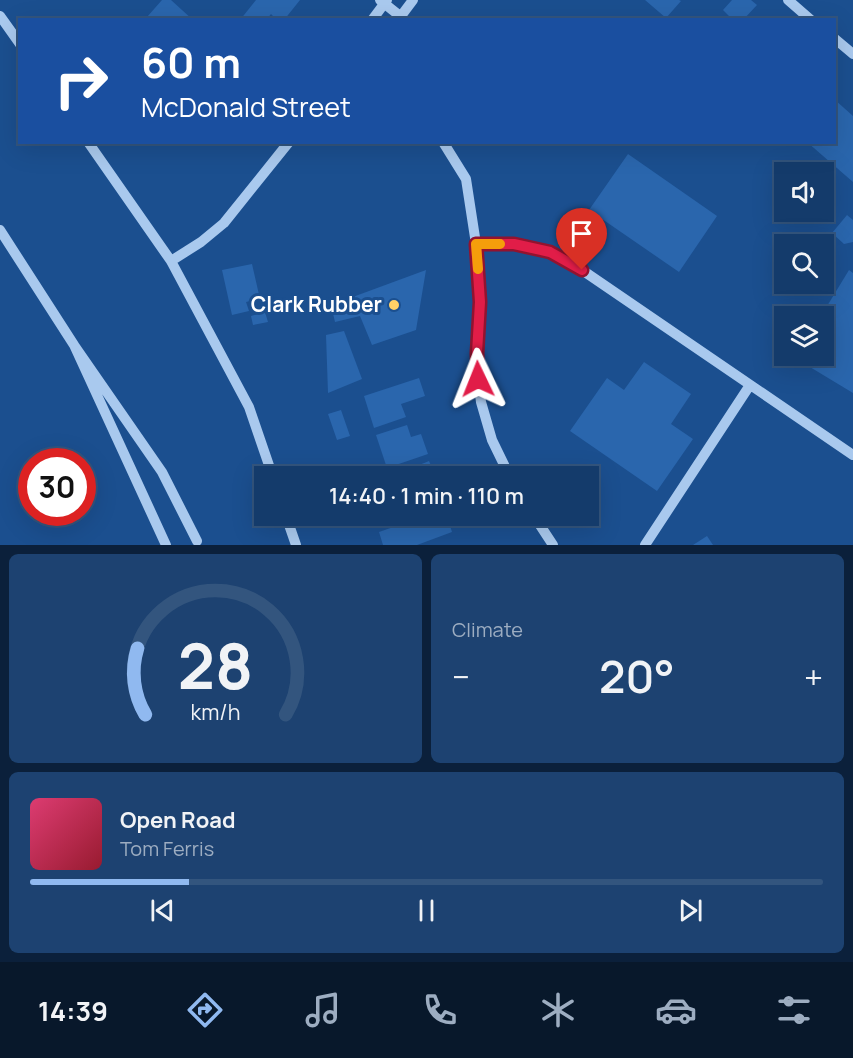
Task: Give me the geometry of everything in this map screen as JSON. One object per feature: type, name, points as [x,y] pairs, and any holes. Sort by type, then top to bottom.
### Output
[{"type":"street","points":[[788,0],[810,18]]},
{"type":"street","points":[[373,18],[384,1],[399,18],[409,2]]},
{"type":"street","points":[[0,16],[18,41]]},
{"type":"street","points":[[836,40],[853,54]]},
{"type":"street","points":[[89,144],[171,261],[249,407],[269,466]]},
{"type":"street","points":[[171,261],[224,223],[287,144]]},
{"type":"street","points":[[443,144],[466,179],[476,244],[480,302],[477,353],[481,402],[492,440],[505,466]]},
{"type":"street","points":[[0,230],[74,345],[162,472],[197,541]]},
{"type":"street","points":[[476,244],[514,244],[550,252],[582,270],[853,455]]},
{"type":"street","points":[[74,345],[166,545]]},
{"type":"street","points":[[645,545],[750,385]]},
{"type":"street","points":[[289,526],[296,545]]},
{"type":"street","points":[[541,526],[554,545]]},
{"type":"building","points":[[162,0],[171,0],[191,18],[148,18]]},
{"type":"building","points":[[256,0],[300,0],[286,18],[275,18],[271,14],[268,18],[242,18]]},
{"type":"building","points":[[645,0],[679,0],[681,1],[666,18]]},
{"type":"building","points":[[732,0],[751,0],[757,5],[745,18],[731,18],[723,10]]},
{"type":"building","points":[[836,101],[853,116],[853,182],[834,165],[834,162],[830,162],[809,144],[836,144]]},
{"type":"building","points":[[628,154],[717,216],[679,272],[589,210]]},
{"type":"building","points":[[847,215],[853,220],[853,242],[844,244],[832,233]]},
{"type":"building","points":[[252,264],[260,299],[246,302],[249,311],[232,315],[222,270]]},
{"type":"building","points":[[426,270],[416,330],[372,345],[360,316],[335,322],[331,305]]},
{"type":"building","points":[[849,270],[853,273],[853,393],[808,366],[834,366],[834,306],[827,306]]},
{"type":"building","points":[[265,312],[268,322],[253,325],[251,316]]},
{"type":"building","points":[[344,331],[362,379],[328,393],[326,335]]},
{"type":"building","points":[[644,362],[691,394],[671,424],[693,439],[657,491],[570,431],[607,378],[624,390]]},
{"type":"building","points":[[419,378],[425,396],[401,404],[406,417],[374,428],[364,396]]},
{"type":"building","points":[[341,410],[350,436],[337,440],[328,414]]},
{"type":"building","points":[[407,425],[411,437],[421,434],[428,454],[393,466],[386,466],[376,435]]},
{"type":"building","points":[[429,461],[431,466],[417,466]]},
{"type":"building","points":[[396,526],[450,526],[452,532],[417,545],[383,545],[379,532]]},
{"type":"building","points":[[707,536],[713,545],[693,545]]},
{"type":"slow traffic","points":[[478,269],[476,244],[500,244]]},
{"type":"place","name":"Clark Rubber","points":[[394,305]]},
{"type":"route","points":[[478,379],[480,302],[476,244],[514,244],[550,252],[582,270]]}]
